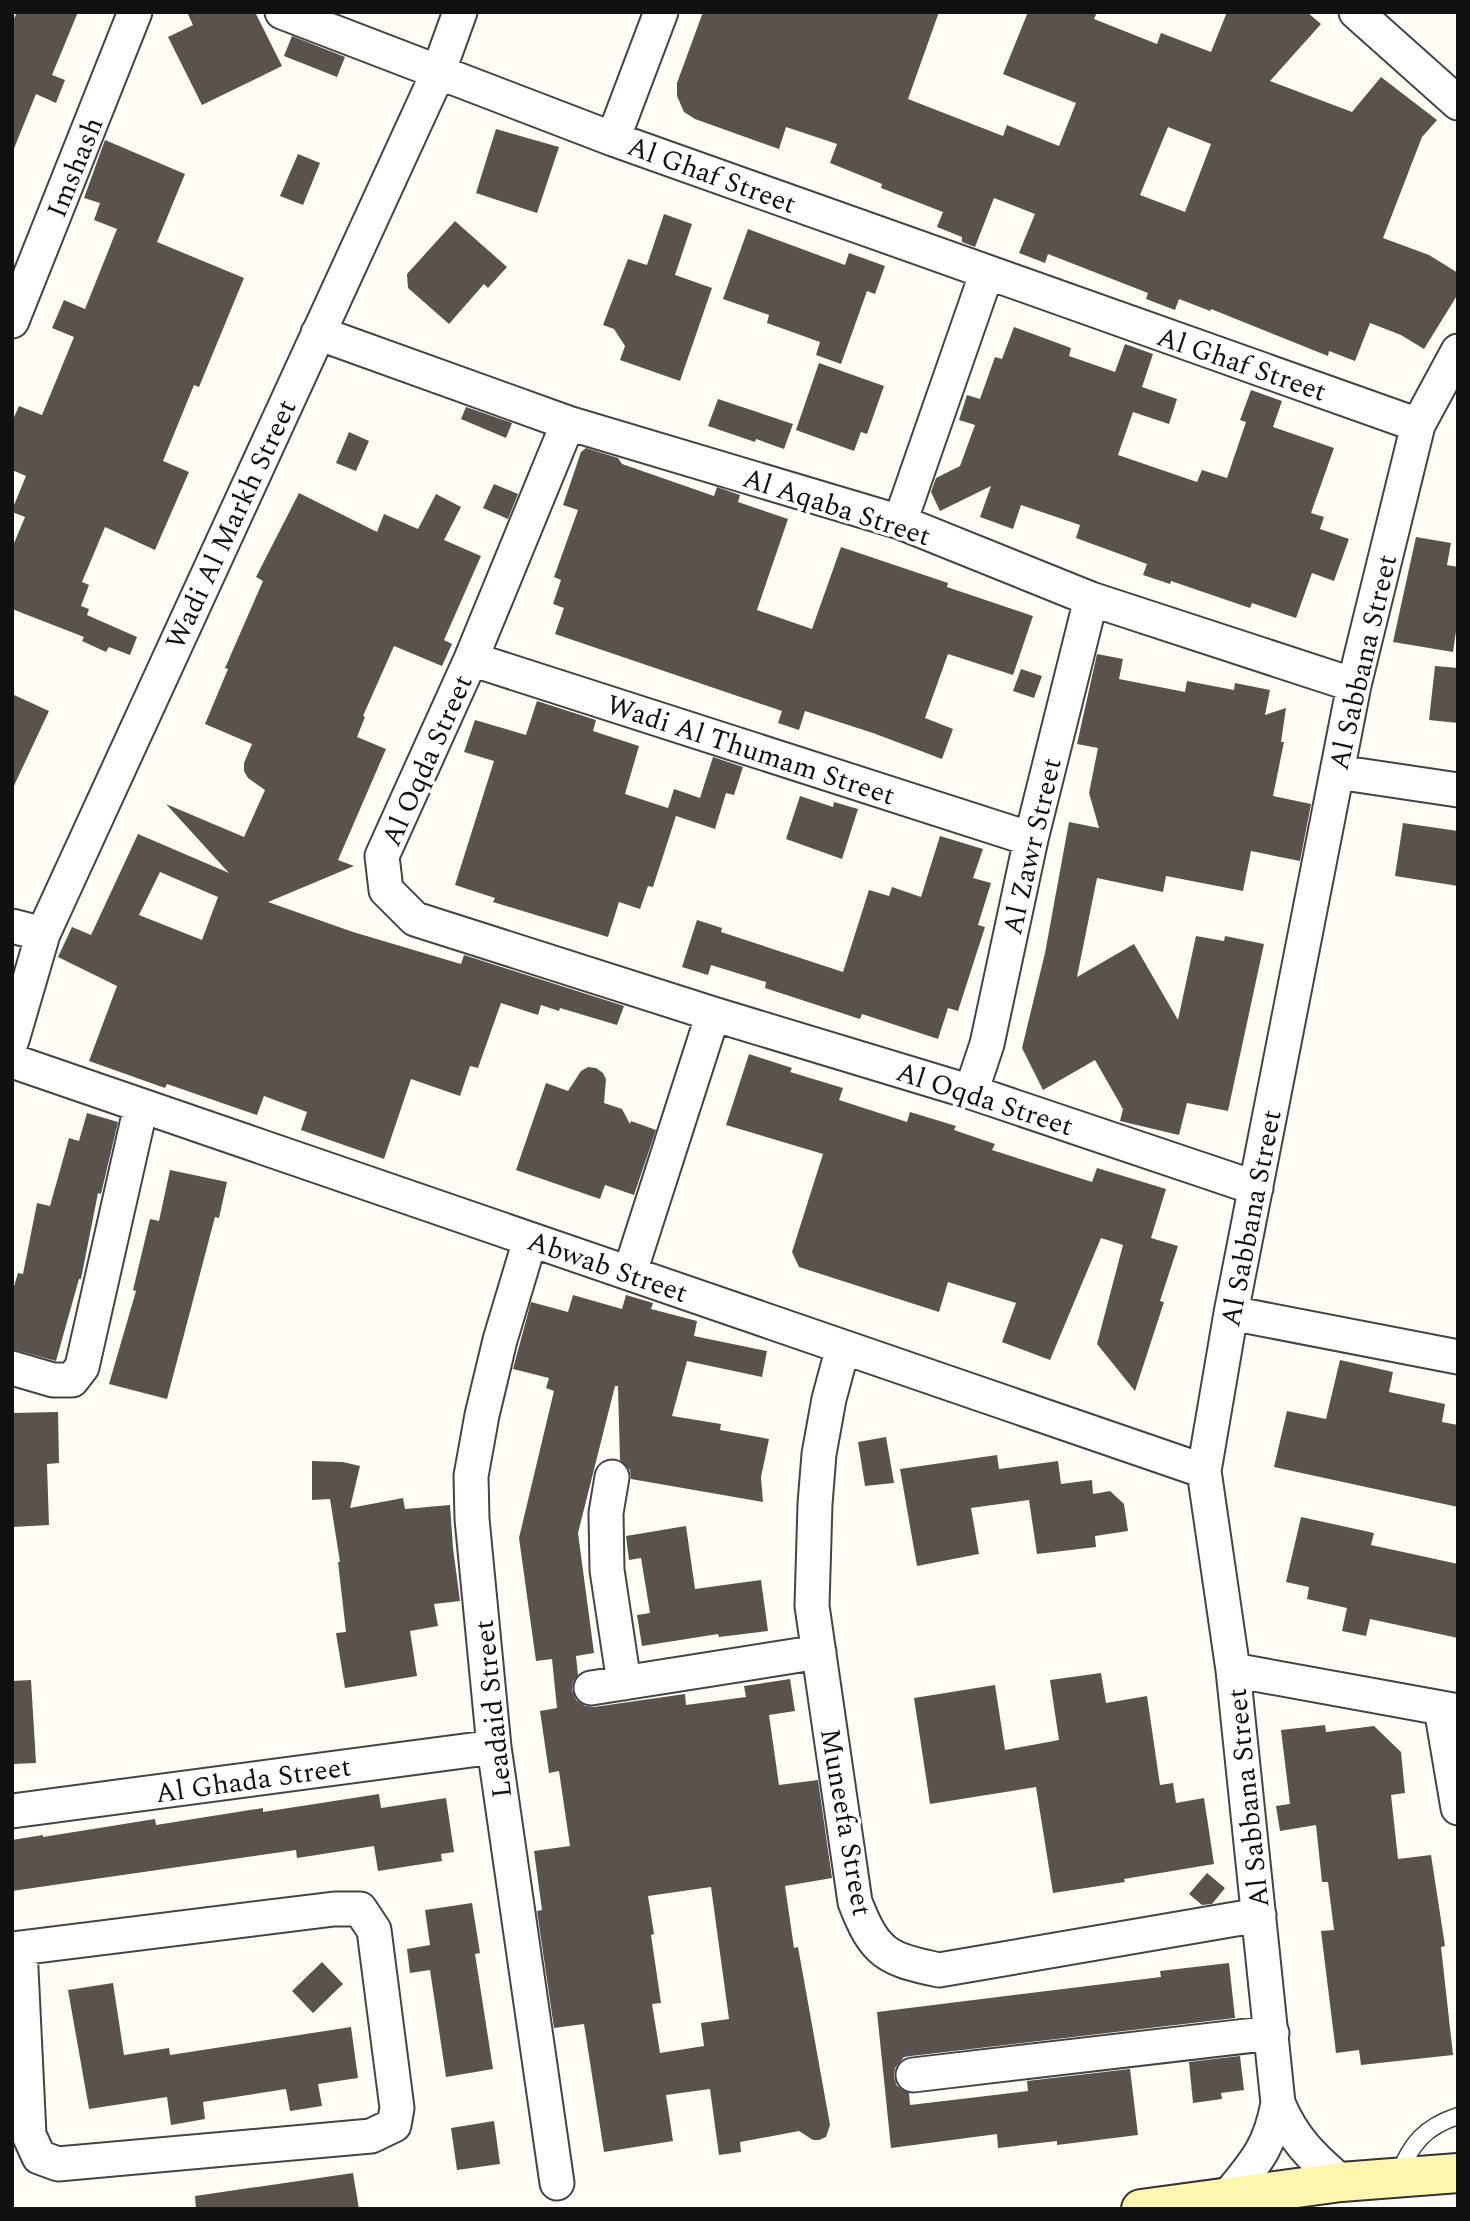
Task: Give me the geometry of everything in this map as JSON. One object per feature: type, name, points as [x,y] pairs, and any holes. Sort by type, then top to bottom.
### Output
[{"type":"main road","points":[[1141,2209],[1229,2195],[1341,2182],[1458,2173]]},
{"type":"street","name":"Imshash","points":[[12,321],[135,12]]},
{"type":"street","name":"Al Ghaf Street","points":[[282,12],[613,139],[1418,425]]},
{"type":"street","name":"Wadi Al Markh Street","points":[[12,1040],[28,930],[318,333],[438,73],[460,12]]},
{"type":"street","points":[[613,139],[662,12]]},
{"type":"street","points":[[1356,12],[1458,103]]},
{"type":"street","points":[[900,522],[987,272]]},
{"type":"street","name":"Al Aqaba Street","points":[[318,333],[568,423],[900,522],[1091,600],[1354,685]]},
{"type":"street","name":"Al Sabbana Street","points":[[1341,2182],[1296,2139],[1278,2103],[1233,1670],[1204,1471],[1231,1313],[1354,685],[1418,425],[1458,351]]},
{"type":"street","name":"Al Oqda Street","points":[[568,423],[471,659],[382,856],[386,890],[415,919],[713,1014],[971,1092],[1256,1188]]},
{"type":"street","name":"Al Zawr Street","points":[[971,1092],[986,1044],[1031,839],[1091,600]]},
{"type":"street","name":"Wadi Al Thumam Street","points":[[471,659],[1031,839]]},
{"type":"street","points":[[1337,772],[1458,790]]},
{"type":"street","points":[[630,1272],[713,1014]]},
{"type":"street","name":"Abwab Street","points":[[12,1060],[1204,1471]]},
{"type":"street","points":[[12,1368],[53,1380],[72,1380],[82,1367],[141,1105]]},
{"type":"street","name":"Leadaid Street","points":[[530,1240],[500,1340],[471,1476],[472,1518],[494,1747],[557,2183]]},
{"type":"street","points":[[1231,1313],[1458,1357]]},
{"type":"street","name":"Muneefa Street","points":[[842,1347],[828,1399],[819,1454],[813,1606],[855,1902],[875,1945],[892,1957],[939,1970],[1259,1915]]},
{"type":"street","points":[[612,1477],[606,1513],[607,1570],[624,1683]]},
{"type":"street","points":[[591,1688],[820,1652]]},
{"type":"street","points":[[1233,1670],[1449,1709],[1458,1808]]},
{"type":"street","name":"Al Ghada Street","points":[[12,1811],[494,1747]]},
{"type":"street","points":[[334,1909],[359,1909],[373,1930],[397,2108],[394,2125],[371,2136],[58,2164],[39,2157],[29,2135],[16,1949],[334,1909]]},
{"type":"street","points":[[913,2075],[1272,2033]]},
{"type":"street","name":"Al Sabbana Street","points":[[1229,2195],[1260,2158],[1269,2141],[1278,2103]]},
{"type":"lane","points":[[1398,2176],[1408,2151],[1419,2138],[1431,2128],[1458,2116]]},
{"type":"building","points":[[17,12],[78,12],[52,75],[65,80],[56,103],[36,94],[13,151],[12,23]]},
{"type":"building","points":[[187,12],[255,12],[282,66],[202,105],[168,37],[193,25]]},
{"type":"building","points":[[703,12],[939,12],[908,99],[1003,136],[1007,125],[1059,146],[1076,103],[1003,74],[1028,12],[1097,12],[1094,19],[1157,44],[1161,33],[1211,52],[1227,12],[1307,12],[1321,24],[1270,81],[1352,112],[1381,77],[1437,120],[1422,137],[1383,238],[1429,255],[1458,273],[1458,294],[1424,349],[1401,335],[1370,323],[1355,361],[1329,351],[1328,356],[1179,299],[1175,310],[1146,299],[1148,293],[1048,254],[1045,263],[1019,253],[1035,214],[994,198],[975,247],[962,242],[962,237],[937,227],[943,212],[881,188],[882,184],[830,163],[837,144],[786,127],[779,149],[695,119],[684,112],[677,96],[677,83]],"holes":[[[1168,127],[1211,144],[1185,212],[1140,195]]]},
{"type":"building","points":[[292,36],[345,57],[337,77],[284,56]]},
{"type":"building","points":[[496,129],[559,147],[537,213],[476,193]]},
{"type":"building","points":[[105,140],[185,174],[157,242],[244,278],[199,387],[194,385],[163,461],[189,472],[155,550],[105,527],[82,582],[89,585],[81,606],[89,609],[87,615],[137,637],[130,655],[109,647],[106,652],[82,641],[84,637],[12,609],[12,548],[25,517],[12,510],[26,476],[12,470],[12,422],[19,406],[42,415],[74,337],[52,328],[64,300],[85,309],[117,229],[94,220],[100,203],[84,198]]},
{"type":"building","points":[[298,154],[320,163],[303,205],[280,196]]},
{"type":"building","points":[[664,214],[692,224],[675,275],[712,288],[680,381],[620,360],[625,346],[614,329],[603,325],[628,259],[647,265]]},
{"type":"building","points":[[455,221],[507,267],[488,288],[484,284],[449,324],[408,288],[407,274]]},
{"type":"building","points":[[748,229],[845,265],[849,253],[885,266],[875,294],[867,291],[841,364],[816,355],[820,342],[767,323],[769,315],[723,299]]},
{"type":"building","points":[[1014,327],[1071,348],[1069,356],[1115,372],[1125,344],[1153,354],[1142,387],[1177,399],[1169,424],[1133,412],[1118,455],[1197,482],[1202,470],[1227,478],[1246,422],[1240,420],[1251,390],[1282,401],[1273,427],[1334,448],[1311,513],[1324,517],[1320,529],[1349,539],[1334,581],[1312,573],[1296,618],[1252,603],[1250,608],[1171,581],[1170,584],[1143,575],[1147,564],[1076,538],[1080,525],[1021,505],[1013,529],[980,517],[991,486],[940,511],[931,492],[936,478],[960,466],[975,425],[959,420],[967,395],[980,399],[995,357],[1002,359]]},
{"type":"building","points":[[819,363],[884,386],[867,434],[861,432],[854,451],[796,430]]},
{"type":"building","points":[[718,399],[793,424],[784,449],[708,426]]},
{"type":"building","points":[[466,407],[512,423],[506,438],[461,419]]},
{"type":"building","points":[[349,432],[369,441],[356,471],[336,463]]},
{"type":"building","points":[[586,448],[618,458],[622,464],[714,496],[717,487],[740,495],[738,502],[788,519],[757,610],[812,629],[841,547],[948,583],[947,587],[1033,616],[1013,675],[948,654],[925,718],[953,729],[942,759],[805,711],[799,730],[778,723],[782,711],[555,634],[564,608],[553,604],[561,580],[554,577],[578,510],[563,505],[581,452]]},
{"type":"building","points":[[494,484],[518,494],[508,519],[483,508]]},
{"type":"building","points":[[299,493],[377,532],[384,514],[418,529],[436,494],[461,507],[444,540],[481,556],[444,640],[452,644],[442,666],[394,646],[363,716],[365,717],[357,737],[386,749],[338,860],[354,866],[268,902],[353,932],[461,964],[464,955],[624,1006],[617,1025],[560,1008],[559,1011],[541,1005],[538,1015],[501,1003],[478,1068],[470,1066],[460,1096],[411,1079],[384,1159],[301,1130],[307,1112],[264,1096],[257,1115],[167,1084],[165,1088],[89,1061],[117,986],[58,957],[72,927],[91,935],[138,834],[229,873],[166,804],[244,837],[265,790],[248,778],[244,771],[244,763],[252,744],[205,724],[228,669],[225,668],[263,581],[256,577]],"holes":[[[160,872],[218,897],[202,940],[139,915]]]},
{"type":"building","points":[[1416,537],[1451,543],[1447,565],[1458,567],[1458,618],[1453,652],[1393,642]]},
{"type":"building","points":[[1097,654],[1123,659],[1119,679],[1185,692],[1187,681],[1234,690],[1235,683],[1270,690],[1265,715],[1286,708],[1281,742],[1284,742],[1273,796],[1311,804],[1300,861],[1251,851],[1243,891],[1166,876],[1163,892],[1097,878],[1077,977],[1134,944],[1178,1020],[1196,936],[1224,941],[1225,936],[1264,944],[1228,1111],[1187,1103],[1179,1135],[1120,1121],[1123,1109],[1095,1060],[1043,1090],[1022,1048],[1045,953],[1069,822],[1099,828],[1089,793],[1098,748],[1077,744]]},
{"type":"building","points":[[1435,666],[1458,668],[1458,723],[1429,720]]},
{"type":"building","points":[[1021,669],[1042,676],[1034,698],[1013,691]]},
{"type":"building","points":[[12,694],[49,711],[12,790]]},
{"type":"building","points":[[537,701],[596,720],[593,731],[639,746],[625,794],[668,808],[674,789],[700,798],[713,757],[743,767],[734,795],[726,793],[715,829],[676,816],[653,887],[648,886],[640,909],[619,902],[608,937],[493,902],[495,898],[455,885],[494,761],[464,752],[475,720],[526,735]]},
{"type":"building","points":[[800,796],[833,807],[834,802],[858,809],[842,859],[786,839]]},
{"type":"building","points":[[1403,823],[1458,831],[1458,886],[1395,876]]},
{"type":"building","points":[[940,836],[983,849],[973,878],[991,883],[978,925],[985,927],[958,1011],[948,1008],[938,1039],[862,1014],[860,1019],[765,988],[766,982],[711,965],[708,975],[682,967],[697,920],[722,928],[721,932],[843,972],[869,890],[889,896],[892,887],[921,897]]},
{"type":"building","points":[[749,1054],[792,1068],[790,1072],[843,1088],[839,1100],[907,1122],[910,1112],[956,1126],[954,1130],[995,1144],[992,1150],[1092,1182],[1097,1168],[1166,1189],[1151,1238],[1178,1246],[1160,1301],[1164,1302],[1135,1391],[1097,1344],[1123,1245],[1101,1238],[1050,1360],[1002,1342],[1016,1303],[948,1282],[939,1312],[799,1267],[792,1252],[823,1154],[726,1125]]},
{"type":"building","points":[[588,1067],[596,1068],[606,1079],[604,1103],[622,1109],[630,1124],[631,1121],[656,1130],[634,1195],[605,1185],[600,1199],[516,1170],[546,1083],[568,1091],[581,1071]]},
{"type":"building","points":[[87,1113],[118,1122],[101,1194],[98,1193],[81,1279],[56,1361],[12,1349],[12,1293],[18,1273],[23,1274],[37,1203],[50,1206],[69,1138],[79,1141]]},
{"type":"building","points":[[170,1170],[227,1182],[219,1218],[215,1217],[167,1399],[109,1384],[136,1291],[133,1290],[150,1219],[159,1221]]},
{"type":"building","points":[[573,1295],[622,1309],[626,1295],[653,1303],[651,1309],[697,1321],[694,1336],[767,1351],[762,1377],[687,1361],[672,1416],[721,1424],[720,1430],[769,1439],[761,1477],[763,1502],[631,1479],[630,1470],[620,1460],[618,1386],[615,1386],[578,1533],[594,1653],[576,1656],[578,1675],[572,1690],[576,1700],[585,1706],[685,1694],[686,1705],[746,1697],[744,1686],[790,1679],[795,1711],[769,1715],[779,1785],[818,1780],[832,1878],[785,1886],[794,1948],[798,1947],[830,2125],[826,2137],[819,2140],[813,2140],[799,2131],[740,2142],[741,2152],[719,2155],[710,2089],[666,2095],[673,2141],[604,2152],[584,2024],[554,2028],[537,1911],[542,1910],[534,1851],[570,1846],[559,1771],[549,1773],[540,1711],[557,1708],[552,1659],[536,1661],[519,1538],[554,1391],[546,1388],[549,1378],[513,1369],[531,1302],[568,1312]],"holes":[[[711,1887],[729,2019],[701,2023],[704,2046],[660,2053],[652,2004],[661,2003],[648,1896]]]},
{"type":"building","points":[[1340,1360],[1393,1372],[1389,1392],[1445,1404],[1442,1422],[1458,1425],[1458,1507],[1274,1467],[1287,1411],[1326,1419]]},
{"type":"building","points":[[58,1412],[59,1463],[47,1464],[49,1525],[12,1527],[12,1413]]},
{"type":"building","points":[[886,1437],[894,1483],[865,1486],[858,1442]]},
{"type":"building","points":[[997,1455],[999,1469],[1058,1461],[1061,1484],[1092,1480],[1093,1494],[1110,1491],[1124,1504],[1128,1531],[1095,1536],[1096,1547],[1037,1554],[1029,1500],[971,1508],[979,1554],[917,1566],[900,1469]]},
{"type":"building","points":[[312,1461],[343,1462],[360,1466],[350,1508],[403,1498],[405,1509],[450,1505],[460,1601],[434,1604],[438,1626],[410,1631],[417,1676],[345,1688],[336,1633],[346,1632],[340,1562],[330,1499],[312,1500]]},
{"type":"building","points":[[1301,1517],[1374,1533],[1371,1545],[1458,1564],[1458,1638],[1370,1619],[1366,1636],[1342,1631],[1347,1608],[1307,1599],[1309,1587],[1286,1582]]},
{"type":"building","points":[[686,1526],[695,1589],[761,1580],[768,1631],[719,1637],[718,1634],[642,1646],[637,1615],[650,1613],[641,1558],[629,1560],[626,1536]]},
{"type":"building","points":[[1101,1673],[1106,1703],[1147,1696],[1160,1785],[1173,1783],[1176,1803],[1204,1798],[1214,1864],[1053,1893],[1036,1787],[930,1804],[914,1698],[995,1685],[1005,1750],[1059,1740],[1050,1680]]},
{"type":"building","points":[[31,1680],[36,1763],[12,1764],[12,1681]]},
{"type":"building","points":[[1325,1725],[1326,1732],[1374,1726],[1401,1752],[1405,1793],[1391,1795],[1398,1859],[1431,1855],[1445,1946],[1441,1947],[1453,2055],[1361,2065],[1359,2050],[1336,2053],[1321,1931],[1334,1930],[1328,1882],[1322,1882],[1316,1825],[1280,1831],[1276,1806],[1290,1804],[1281,1730]]},
{"type":"building","points":[[379,1794],[381,1808],[446,1798],[454,1852],[441,1854],[442,1861],[378,1871],[374,1846],[297,1858],[296,1850],[12,1891],[12,1840],[155,1819],[156,1825],[263,1808],[263,1812]]},
{"type":"building","points":[[1207,1873],[1225,1888],[1212,1904],[1202,1905],[1189,1894]]},
{"type":"building","points":[[472,1903],[480,1953],[475,1954],[493,2069],[446,2077],[430,1970],[410,1973],[407,1949],[430,1945],[425,1910]]},
{"type":"building","points":[[322,1962],[343,1984],[313,2013],[292,1991]]},
{"type":"building","points":[[1229,1963],[1235,2018],[904,2057],[895,2068],[897,2086],[909,2093],[910,2105],[1028,2091],[1027,2081],[1130,2069],[1138,2135],[1057,2145],[1057,2141],[998,2148],[997,2134],[891,2148],[877,2012],[1161,1977],[1160,1971]]},
{"type":"building","points":[[113,1983],[124,2055],[169,2048],[170,2055],[351,2027],[358,2078],[318,2084],[322,2106],[290,2111],[286,2089],[203,2102],[205,2119],[171,2125],[167,2097],[89,2109],[68,1990]]},
{"type":"building","points":[[1240,2056],[1244,2090],[1221,2093],[1222,2099],[1193,2103],[1189,2062]]},
{"type":"building","points":[[494,2121],[500,2164],[457,2170],[451,2128]]},
{"type":"building","points":[[353,2173],[359,2209],[196,2209],[195,2196]]}]
